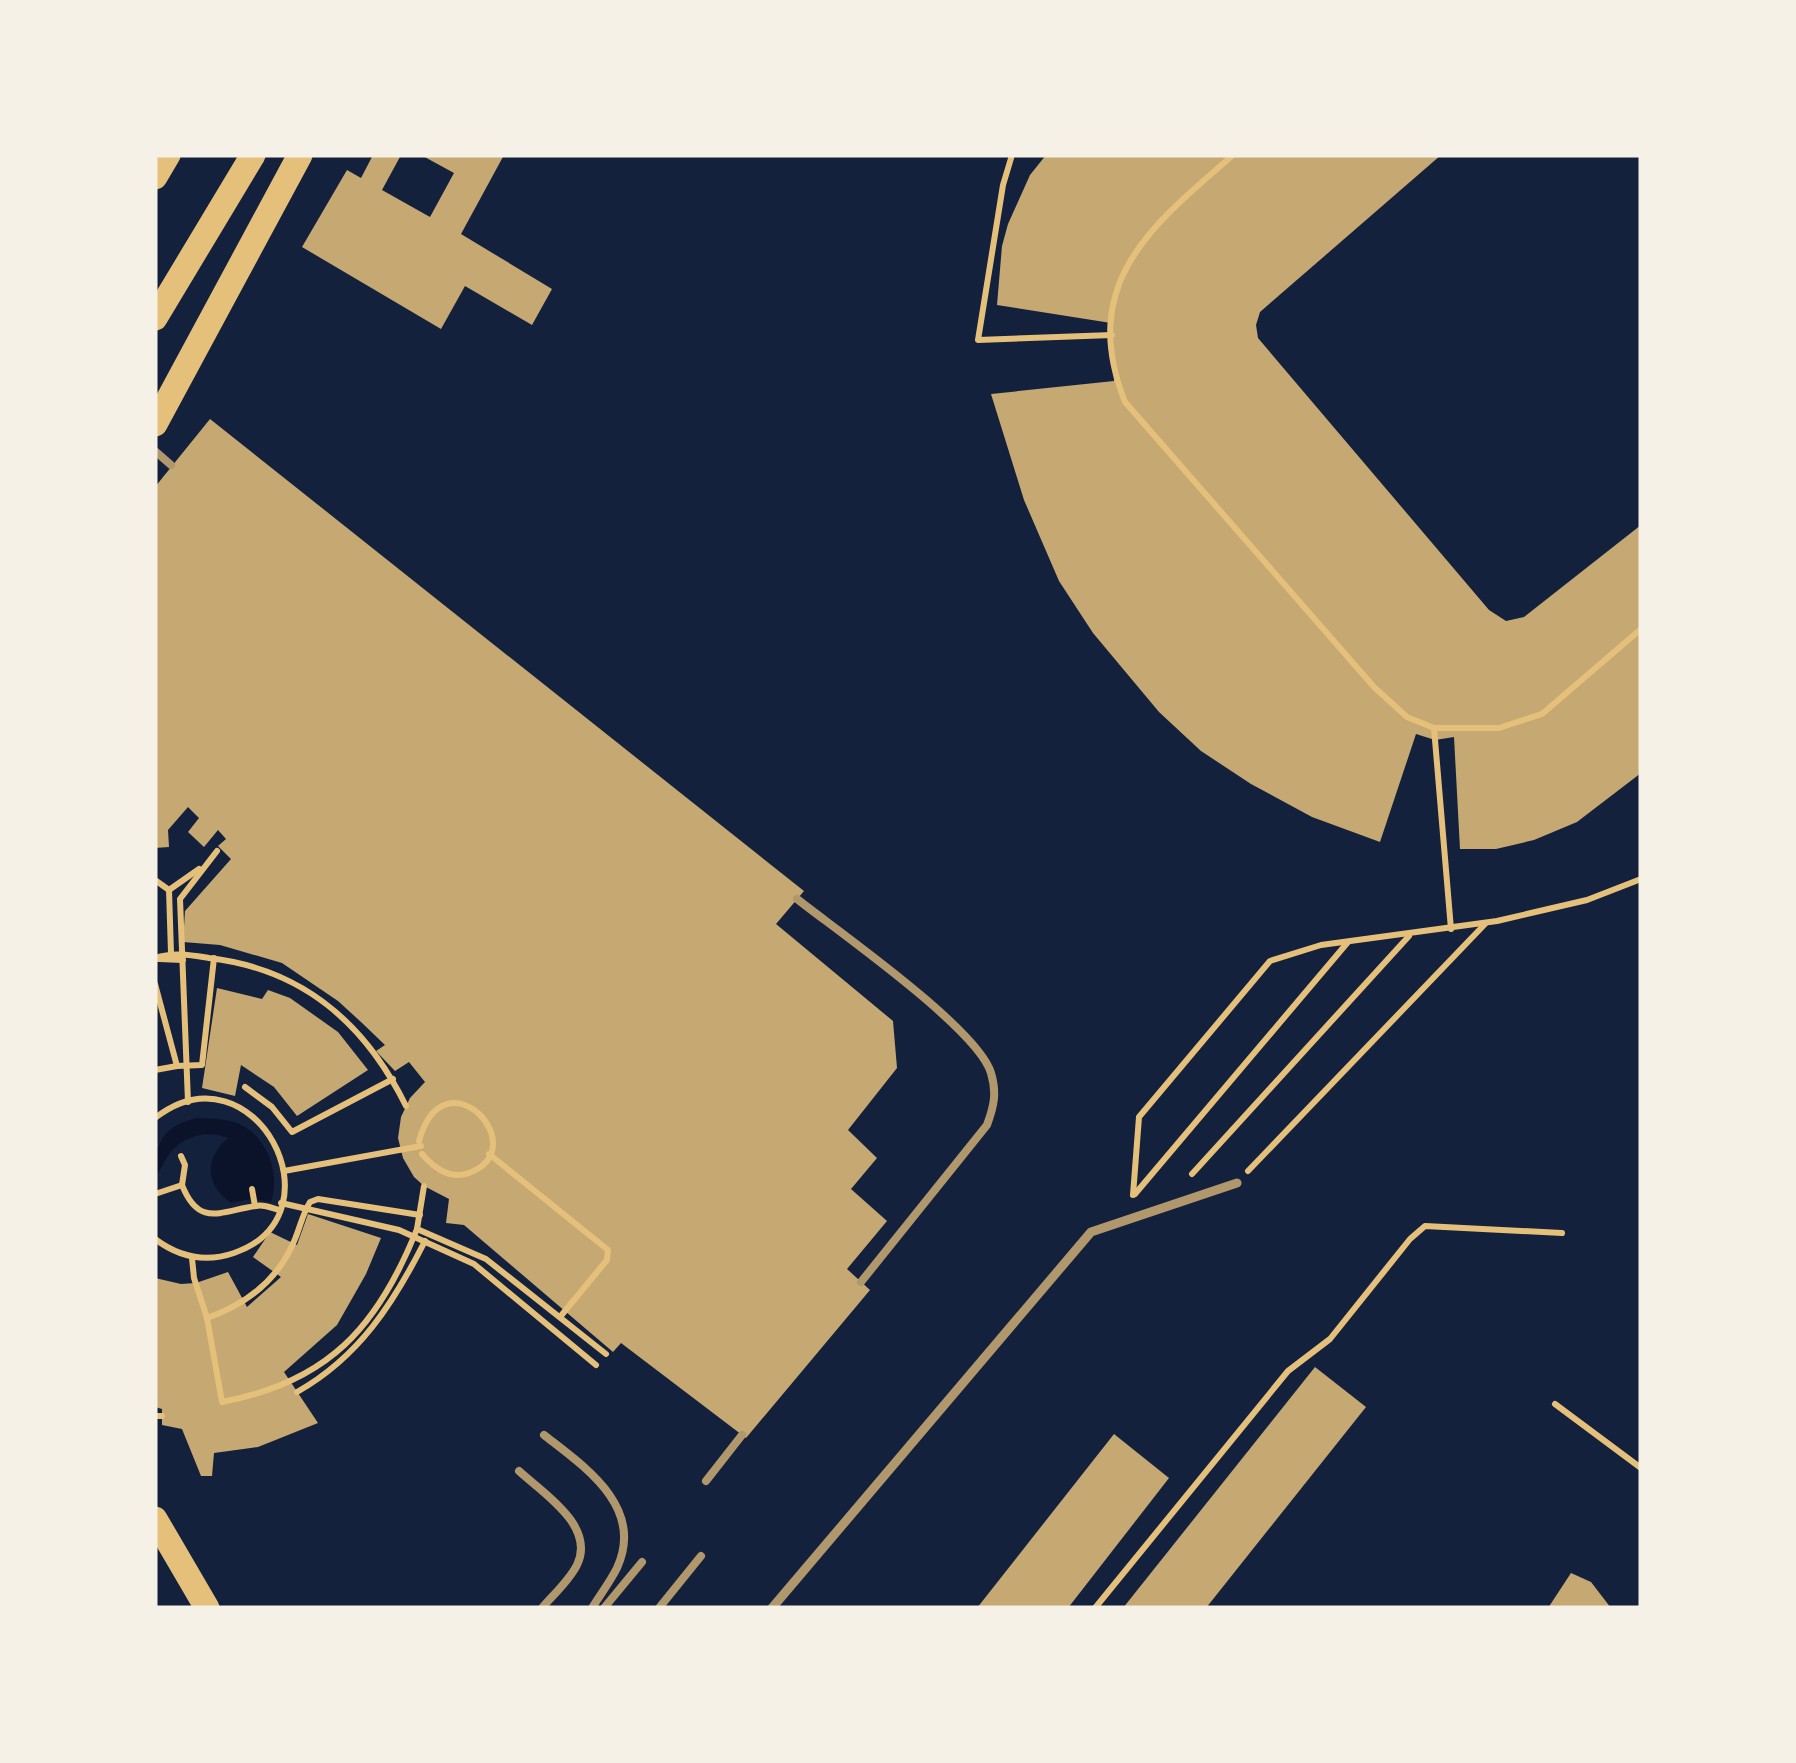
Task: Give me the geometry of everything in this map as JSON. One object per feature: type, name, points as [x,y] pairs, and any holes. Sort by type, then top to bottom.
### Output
[{"type":"main road","points":[[155,176],[168,155]]},
{"type":"main road","points":[[155,318],[253,155]]},
{"type":"main road","points":[[155,424],[300,155]]},
{"type":"main road","points":[[155,1519],[206,1608]]},
{"type":"street","points":[[772,1608],[1091,1232],[1236,1183]]},
{"type":"lane","points":[[155,450],[172,465]]},
{"type":"lane","points":[[797,899],[960,1027],[991,1069],[996,1100],[987,1125],[861,1282]]},
{"type":"lane","points":[[544,1435],[594,1474],[616,1502],[624,1534],[618,1566],[592,1608]]},
{"type":"lane","points":[[706,1481],[742,1435]]},
{"type":"lane","points":[[519,1471],[576,1527],[582,1546],[578,1563],[542,1608]]},
{"type":"lane","points":[[658,1608],[701,1556]]},
{"type":"lane","points":[[604,1608],[642,1562]]},
{"type":"path","points":[[1012,155],[1003,185],[978,340],[1112,334]]},
{"type":"path","points":[[1233,155],[1138,244],[1118,281],[1112,334],[1113,371],[1125,402],[1374,687],[1407,717],[1434,728],[1499,728],[1542,714],[1641,628]]},
{"type":"path","points":[[1434,728],[1451,929]]},
{"type":"path","points":[[170,953],[172,891],[218,852],[186,889],[180,902],[188,1102]]},
{"type":"path","points":[[1348,942],[1133,1196],[1139,1117],[1270,962],[1284,955],[1348,942],[1451,929],[1588,900],[1641,879]]},
{"type":"path","points":[[155,882],[172,891],[180,902]]},
{"type":"path","points":[[172,891],[186,889]]},
{"type":"path","points":[[1236,1183],[1486,922]]},
{"type":"path","points":[[1160,1208],[1411,934]]},
{"type":"path","points":[[155,959],[170,953],[232,960],[293,980],[351,1023],[392,1079],[406,1106]]},
{"type":"path","points":[[155,1070],[202,1066],[214,958]]},
{"type":"path","points":[[155,959],[182,960]]},
{"type":"path","points":[[155,984],[177,1066]]},
{"type":"path","points":[[246,1087],[272,1106],[292,1132],[392,1079]]},
{"type":"path","points":[[155,1118],[188,1102],[207,1099],[232,1104],[255,1116],[272,1136],[284,1171],[280,1207],[265,1233],[244,1249],[219,1258],[192,1258],[155,1239]]},
{"type":"path","points":[[460,1104],[481,1112],[493,1143],[484,1164],[464,1175],[440,1171],[421,1147],[428,1117],[438,1109],[460,1104]]},
{"type":"path","points":[[284,1171],[421,1147]]},
{"type":"path","points":[[489,1154],[608,1250],[607,1260],[560,1318]]},
{"type":"path","points":[[180,1156],[185,1165],[182,1186],[190,1204],[206,1214],[255,1206],[280,1207],[400,1230],[474,1264],[596,1365]]},
{"type":"path","points":[[155,1194],[182,1186]]},
{"type":"path","points":[[192,1258],[194,1278],[208,1318],[222,1402],[262,1394],[296,1381],[352,1338],[372,1314],[406,1257],[417,1229],[424,1186]]},
{"type":"path","points":[[252,1189],[255,1206]]},
{"type":"path","points":[[208,1318],[232,1310],[272,1279],[310,1202],[318,1199],[420,1215]]},
{"type":"path","points":[[1095,1608],[1288,1371],[1330,1339],[1425,1226],[1562,1233]]},
{"type":"path","points":[[417,1229],[486,1260],[606,1354]]},
{"type":"path","points":[[297,1392],[319,1380],[362,1341],[398,1294],[425,1242]]},
{"type":"path","points":[[1555,1404],[1641,1468]]},
{"type":"water","points":[[197,1118],[238,1123],[260,1140],[273,1170],[271,1202],[252,1199],[231,1203],[222,1196],[211,1172],[215,1154],[228,1138],[220,1135],[195,1136],[180,1143],[155,1177],[162,1138],[175,1126]]},
{"type":"building","points":[[373,155],[401,155],[382,190],[430,217],[454,173],[421,155],[504,155],[461,234],[552,289],[532,325],[465,286],[441,329],[302,247],[347,170],[361,178]]},
{"type":"building","points":[[1046,155],[1441,155],[1260,312],[1258,338],[1489,610],[1506,621],[1524,617],[1641,525],[1641,773],[1577,822],[1534,840],[1496,849],[1460,849],[1454,737],[1435,740],[1416,734],[1380,842],[1312,817],[1251,784],[1201,751],[1159,712],[1093,633],[1059,581],[1024,500],[991,394],[1114,381],[1111,323],[997,305],[1008,224],[1030,175]]},
{"type":"building","points":[[210,419],[804,891],[776,924],[893,1021],[897,1068],[848,1130],[877,1158],[851,1189],[887,1221],[847,1269],[870,1290],[746,1438],[621,1343],[613,1352],[464,1225],[446,1223],[449,1199],[414,1177],[398,1138],[401,1117],[410,1098],[425,1082],[409,1062],[395,1071],[376,1051],[385,1045],[361,1022],[338,1001],[282,963],[220,945],[183,942],[185,911],[231,859],[218,846],[226,839],[218,830],[204,847],[188,832],[199,818],[188,807],[168,830],[169,847],[155,848],[155,487]]},
{"type":"building","points":[[217,988],[262,999],[268,990],[290,998],[338,1032],[368,1070],[297,1116],[274,1087],[241,1065],[235,1096],[202,1088]]},
{"type":"building","points":[[308,1214],[381,1238],[337,1325],[284,1372],[318,1423],[258,1447],[214,1453],[212,1476],[201,1476],[182,1429],[162,1425],[162,1409],[155,1407],[155,1278],[196,1283],[228,1272],[247,1307],[281,1277],[253,1257],[270,1232],[297,1245]]},
{"type":"building","points":[[1315,1367],[1366,1407],[1206,1608],[1123,1608]]},
{"type":"building","points":[[1114,1434],[1169,1478],[1068,1608],[977,1608]]},
{"type":"building","points":[[1571,1573],[1591,1582],[1611,1608],[1548,1608]]}]
